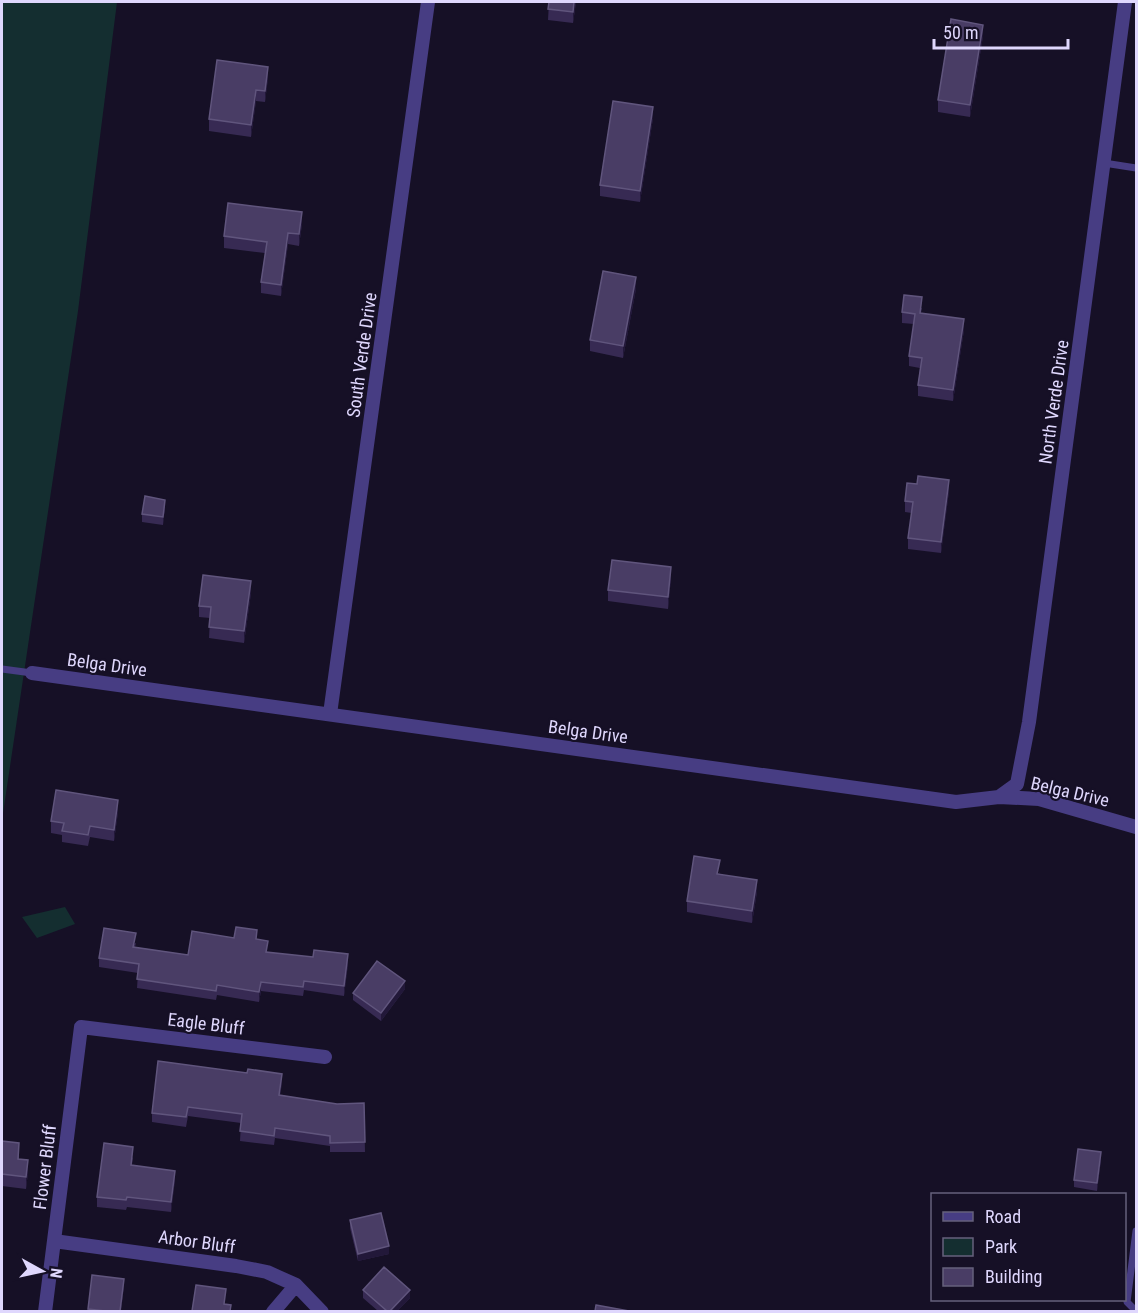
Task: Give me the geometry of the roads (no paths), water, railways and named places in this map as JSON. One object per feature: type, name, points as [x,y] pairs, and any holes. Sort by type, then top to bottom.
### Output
[{"type":"street","name":"South Verde Drive","points":[[330,714],[428,2]]},
{"type":"street","name":"North Verde Drive","points":[[999,797],[1017,784],[1029,722],[1125,2]]},
{"type":"street","name":"Belga Drive","points":[[32,673],[956,802],[999,797],[1039,799],[1137,827]]},
{"type":"street","name":"Eagle Bluff","points":[[81,1027],[325,1057]]},
{"type":"street","name":"Flower Bluff","points":[[45,1311],[81,1027]]},
{"type":"street","name":"Arbor Bluff","points":[[54,1241],[267,1272],[296,1285],[322,1311]]},
{"type":"street","points":[[273,1311],[296,1285]]},
{"type":"lane","points":[[1104,163],[1137,168]]},
{"type":"lane","points":[[2,669],[32,673]]},
{"type":"lane","points":[[1137,1231],[1127,1302],[1137,1311]]}]
